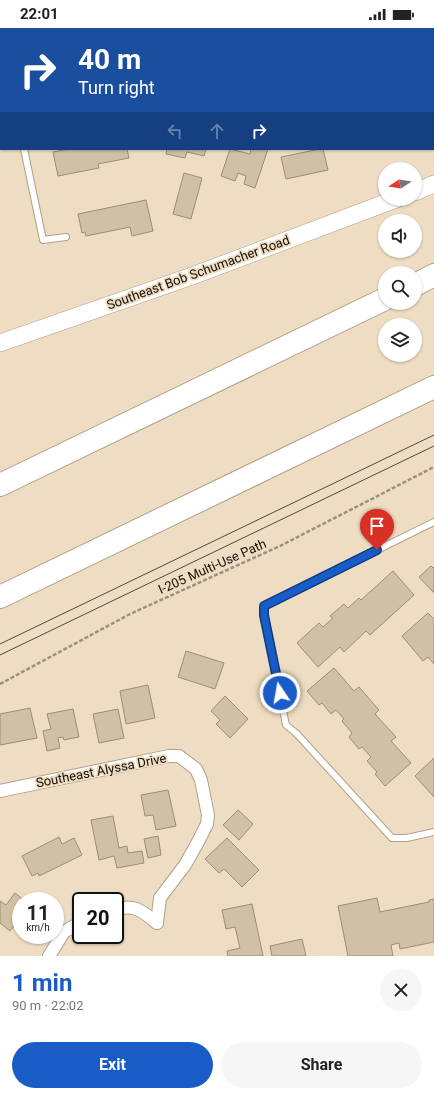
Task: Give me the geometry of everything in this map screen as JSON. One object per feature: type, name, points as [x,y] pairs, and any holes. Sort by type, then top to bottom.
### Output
[{"type":"highway","points":[[422,281],[434,275]]},
{"type":"highway","points":[[0,485],[378,302]]},
{"type":"highway","points":[[0,597],[434,387]]},
{"type":"main road","points":[[422,189],[434,184]]},
{"type":"main road","name":"Southeast Bob Schumacher Road","points":[[0,343],[192,276],[378,206]]},
{"type":"street","name":"Southeast Alyssa Drive","points":[[0,791],[169,756],[179,756],[196,769],[204,792],[208,815],[207,824],[185,865],[160,898],[157,924],[140,909],[124,908]]},
{"type":"street","points":[[49,956],[64,932],[72,927]]},
{"type":"lane","points":[[24,150],[43,240],[66,237]]},
{"type":"lane","points":[[434,522],[264,606],[264,615],[286,725],[296,733],[392,838],[407,838],[434,832]]},
{"type":"path","name":"I-205 Multi-Use Path","points":[[0,684],[130,614],[280,546],[434,467]]},
{"type":"building","points":[[64,150],[127,150],[129,158],[98,164],[99,168],[58,176],[53,152]]},
{"type":"building","points":[[167,150],[206,150],[204,156],[187,152],[185,158],[166,154]]},
{"type":"building","points":[[230,150],[250,154],[251,150],[268,150],[255,188],[244,184],[246,176],[238,173],[235,181],[221,176]]},
{"type":"building","points":[[315,150],[323,150],[328,170],[286,179],[281,157]]},
{"type":"building","points":[[184,173],[202,178],[191,219],[173,214]]},
{"type":"building","points":[[146,200],[153,231],[132,236],[130,227],[86,236],[85,232],[82,233],[78,214]]},
{"type":"building","points":[[431,566],[433,568],[434,567],[434,593],[419,577]]},
{"type":"building","points":[[393,571],[414,595],[370,635],[366,631],[344,652],[340,647],[318,667],[297,643],[319,623],[323,627],[333,618],[330,616],[344,604],[348,608],[359,598],[361,600]]},
{"type":"building","points":[[428,613],[434,619],[434,664],[428,657],[423,661],[402,636]]},
{"type":"building","points":[[186,651],[224,663],[215,689],[178,677]]},
{"type":"building","points":[[334,668],[354,691],[359,687],[379,710],[375,714],[396,737],[391,741],[411,763],[385,786],[375,774],[377,772],[367,761],[371,757],[362,747],[359,749],[349,737],[352,733],[342,721],[344,719],[336,710],[331,714],[322,703],[319,705],[307,691]]},
{"type":"building","points":[[148,685],[155,718],[126,724],[120,691]]},
{"type":"building","points":[[225,696],[248,719],[230,738],[216,724],[220,720],[211,711]]},
{"type":"building","points":[[30,708],[37,738],[0,745],[0,714]]},
{"type":"building","points":[[73,709],[79,737],[64,740],[63,737],[58,738],[60,748],[47,751],[43,731],[51,729],[47,714]]},
{"type":"building","points":[[118,709],[124,738],[99,743],[93,714]]},
{"type":"building","points":[[434,758],[434,797],[415,776]]},
{"type":"building","points":[[168,790],[176,826],[156,830],[153,815],[145,816],[141,795]]},
{"type":"building","points":[[238,810],[253,824],[239,840],[223,825]]},
{"type":"building","points":[[113,816],[119,848],[127,846],[128,853],[142,851],[144,863],[117,868],[114,856],[99,860],[91,820]]},
{"type":"building","points":[[158,836],[161,855],[148,858],[144,839]]},
{"type":"building","points":[[59,837],[62,844],[74,838],[82,855],[39,876],[38,873],[32,876],[22,856]]},
{"type":"building","points":[[227,838],[259,870],[242,887],[224,869],[219,873],[205,859]]},
{"type":"building","points":[[12,897],[12,928],[10,931],[0,923],[0,901],[6,905]]},
{"type":"building","points":[[377,898],[380,912],[429,902],[429,900],[434,899],[434,942],[400,949],[399,943],[391,945],[393,956],[348,956],[338,906]]},
{"type":"building","points":[[252,904],[263,956],[228,956],[227,951],[240,948],[235,927],[226,929],[222,910]]},
{"type":"building","points":[[302,939],[306,956],[272,956],[270,946]]},
{"type":"tram line","points":[[0,644],[434,435]]},
{"type":"tram line","points":[[0,655],[434,446]]},
{"type":"route","points":[[280,693],[264,615],[264,606],[377,550]]}]
